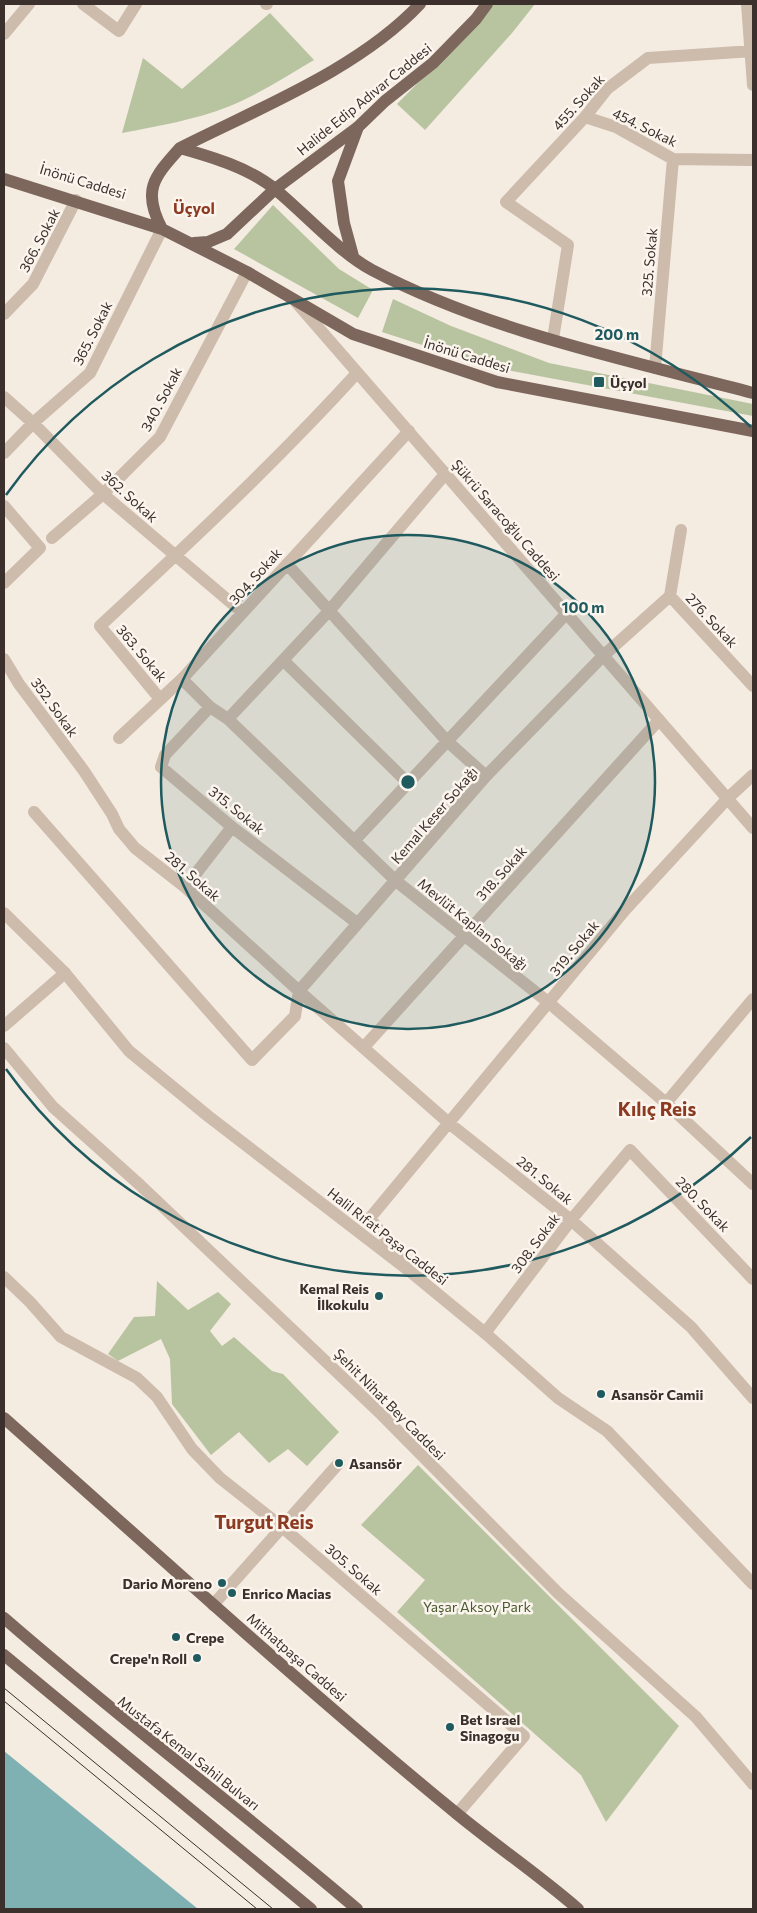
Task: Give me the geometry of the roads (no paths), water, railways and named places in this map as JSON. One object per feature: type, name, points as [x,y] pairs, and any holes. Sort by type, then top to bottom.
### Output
[{"type":"main road","points":[[162,229],[153,212],[150,196],[154,181],[180,148],[327,74],[376,44],[420,4]]},
{"type":"main road","name":"Halide Edip Adıvar Caddesi","points":[[194,243],[208,242],[226,234],[275,189],[358,127],[385,101],[433,63],[476,19],[487,4]]},
{"type":"main road","points":[[353,256],[344,223],[338,181],[358,127]]},
{"type":"main road","points":[[180,148],[231,165],[275,189],[370,269],[440,303],[553,339],[655,368],[753,392]]},
{"type":"main road","name":"İnönü Caddesi","points":[[4,172],[142,216],[153,212]]},
{"type":"main road","name":"İnönü Caddesi","points":[[4,179],[76,200],[162,229],[194,243],[353,334],[497,382],[753,431]]},
{"type":"main road","name":"Mithatpaşa Caddesi","points":[[4,1418],[213,1605],[456,1814],[555,1888],[578,1909]]},
{"type":"main road","name":"Mustafa Kemal Sahil Bulvarı","points":[[4,1618],[89,1692],[295,1856],[357,1909]]},
{"type":"main road","points":[[4,1655],[310,1909]]},
{"type":"street","points":[[4,34],[29,4]]},
{"type":"street","points":[[83,4],[119,31],[136,4]]},
{"type":"street","points":[[747,4],[752,50],[753,85]]},
{"type":"street","name":"455. Sokak","points":[[553,339],[568,245],[506,202],[585,117],[607,89],[648,58],[752,50]]},
{"type":"street","name":"454. Sokak","points":[[585,117],[616,127],[673,159],[753,160]]},
{"type":"street","name":"325. Sokak","points":[[655,368],[673,159]]},
{"type":"street","name":"366. Sokak","points":[[4,314],[34,284],[76,200]]},
{"type":"street","name":"365. Sokak","points":[[4,453],[33,423],[90,373],[162,229]]},
{"type":"street","name":"340. Sokak","points":[[52,538],[103,494],[160,437],[247,272]]},
{"type":"street","name":"Şükrü Saracoğlu Caddesi","points":[[294,300],[409,430],[753,828]]},
{"type":"street","points":[[176,556],[309,425],[357,372]]},
{"type":"street","name":"362. Sokak","points":[[4,397],[33,423],[103,494],[242,612]]},
{"type":"street","name":"304. Sokak","points":[[119,738],[182,679],[409,430]]},
{"type":"street","points":[[228,719],[329,611],[446,473]]},
{"type":"street","points":[[4,506],[40,548],[4,583]]},
{"type":"street","points":[[670,596],[681,530]]},
{"type":"street","name":"363. Sokak","points":[[160,699],[100,626],[176,556]]},
{"type":"street","points":[[287,564],[446,741],[486,776]]},
{"type":"street","name":"276. Sokak","points":[[603,656],[670,596],[753,686]]},
{"type":"street","points":[[355,840],[567,613]]},
{"type":"street","name":"Kemal Keser Sokağı","points":[[303,995],[357,923],[396,882],[486,776],[603,656]]},
{"type":"street","name":"352. Sokak","points":[[4,659],[84,771]]},
{"type":"street","points":[[284,661],[409,784]]},
{"type":"street","name":"Mevlüt Kaplan Sokağı","points":[[182,679],[210,707],[228,719],[355,840],[396,882],[463,937],[548,1002],[752,1181]]},
{"type":"street","name":"315. Sokak","points":[[210,707],[165,755],[162,767],[232,827],[357,923]]},
{"type":"street","name":"318. Sokak","points":[[364,1047],[659,720]]},
{"type":"street","name":"281. Sokak","points":[[84,771],[112,814],[119,829],[134,848],[186,887],[303,995],[450,1124],[571,1220],[690,1327],[753,1398]]},
{"type":"street","name":"319. Sokak","points":[[412,1273],[370,1218],[450,1124],[625,910],[728,798],[753,775]]},
{"type":"street","points":[[34,812],[252,1060],[295,1016],[303,995]]},
{"type":"street","points":[[194,876],[232,827]]},
{"type":"street","name":"Halil Rıfat Paşa Caddesi","points":[[4,912],[65,973],[129,1051],[208,1116],[412,1273],[485,1333],[558,1398],[607,1431],[753,1584]]},
{"type":"street","points":[[4,1026],[65,973]]},
{"type":"street","points":[[666,1104],[753,999]]},
{"type":"street","name":"Şehit Nihat Bey Caddesi","points":[[4,1048],[52,1107],[140,1185],[382,1415],[558,1593],[696,1717],[753,1784]]},
{"type":"street","name":"308. Sokak","points":[[485,1333],[571,1220],[630,1150]]},
{"type":"street","name":"280. Sokak","points":[[630,1150],[753,1279]]},
{"type":"street","name":"305. Sokak","points":[[4,1277],[30,1302],[61,1337],[137,1378],[157,1397],[192,1449],[220,1478],[282,1527],[524,1736],[456,1814]]},
{"type":"street","points":[[213,1605],[339,1463]]},
{"type":"water","points":[[4,1751],[198,1909],[4,1909]]},
{"type":"tram line","points":[[4,1688],[273,1909]]},
{"type":"tram line","points":[[4,1701],[257,1909]]},
{"type":"place","name":"Üçyol","points":[[599,382]]},
{"type":"place","name":"Kemal Reis İlkokulu","points":[[379,1296]]},
{"type":"place","name":"Asansör Camii","points":[[601,1394]]},
{"type":"place","name":"Asansör","points":[[339,1463]]},
{"type":"place","name":"Dario Moreno","points":[[222,1583]]},
{"type":"place","name":"Enrico Macias","points":[[232,1593]]},
{"type":"place","name":"Crepe","points":[[176,1637]]},
{"type":"place","name":"Crepe'n Roll","points":[[197,1658]]},
{"type":"place","name":"Bet Israel Sinagogu","points":[[450,1727]]},
{"type":"district","name":"Üçyol","points":[[194,207]]},
{"type":"district","name":"Kılıç Reis","points":[[657,1108]]},
{"type":"district","name":"Turgut Reis","points":[[264,1521]]},
{"type":"park label","name":"Yaşar Aksoy Park","points":[[477,1606]]}]
